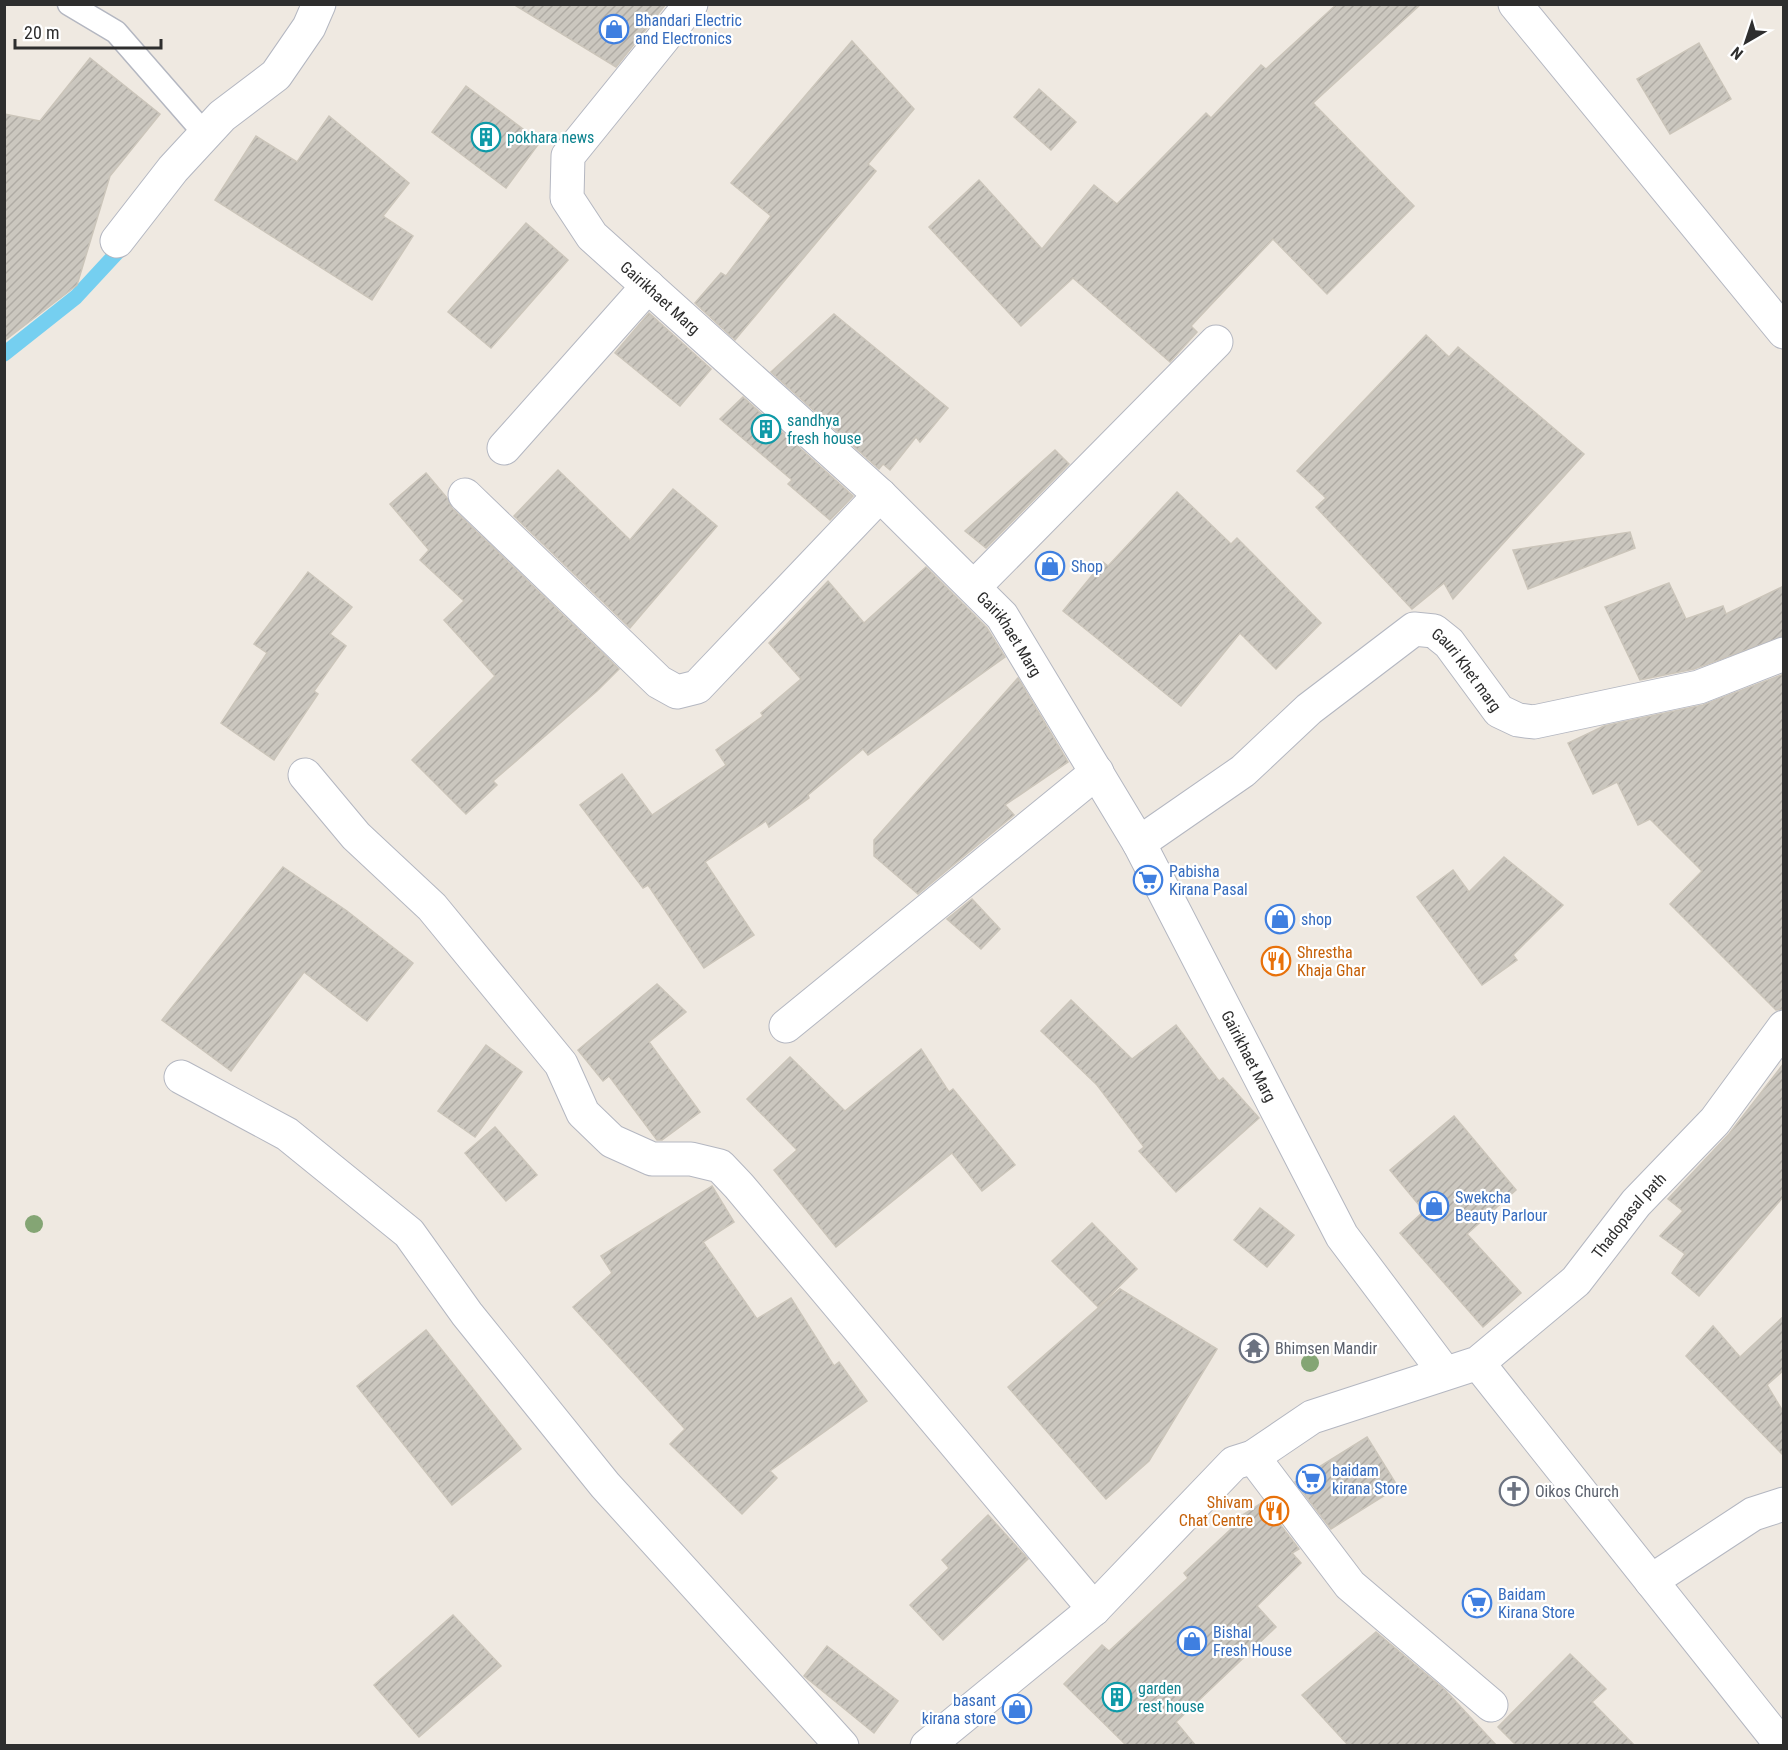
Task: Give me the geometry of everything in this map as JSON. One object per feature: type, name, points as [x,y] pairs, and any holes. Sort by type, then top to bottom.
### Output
[{"type":"street","points":[[117,241],[173,169],[205,134],[238,102],[253,95],[276,75],[309,27],[320,4]]},
{"type":"street","name":"Gairikhaet Marg","points":[[691,4],[568,156],[567,198],[592,236],[879,495],[1002,616],[1139,843],[1342,1236],[1445,1373]]},
{"type":"street","points":[[1515,4],[1784,332]]},
{"type":"street","points":[[504,448],[648,286]]},
{"type":"street","points":[[974,587],[1216,342]]},
{"type":"street","points":[[465,495],[658,682],[677,692],[697,687],[879,495]]},
{"type":"street","name":"Gauri Khet marg","points":[[1139,843],[1243,771],[1310,710],[1414,629],[1434,631],[1449,643],[1499,711],[1518,720],[1534,722],[1699,687],[1784,654]]},
{"type":"street","points":[[786,1026],[1098,772]]},
{"type":"street","points":[[305,776],[356,836],[432,907],[561,1064],[583,1113],[612,1142],[652,1159],[692,1159],[720,1166],[739,1186],[1094,1609]]},
{"type":"street","name":"Thadopasal path","points":[[927,1746],[1094,1609],[1234,1463],[1253,1457],[1312,1417],[1478,1363],[1576,1281],[1636,1203],[1715,1121],[1784,1027]]},
{"type":"street","points":[[181,1077],[287,1134],[409,1233],[467,1314],[605,1485],[842,1746]]},
{"type":"street","points":[[1478,1363],[1776,1738],[1778,1746]]},
{"type":"street","points":[[1253,1457],[1350,1585],[1491,1705]]},
{"type":"street","points":[[1651,1581],[1753,1514],[1784,1504]]},
{"type":"lane","points":[[69,4],[116,32],[205,134]]},
{"type":"building","points":[[513,4],[666,4],[616,67]]},
{"type":"building","points":[[1337,4],[1421,4],[1313,103],[1414,206],[1327,294],[1273,239],[1191,326],[1197,332],[1170,362],[1073,278],[1021,326],[929,227],[979,180],[1042,249],[1094,185],[1117,204],[1206,113],[1211,118],[1261,65],[1266,69]]},
{"type":"building","points":[[852,41],[914,109],[868,164],[876,171],[735,340],[695,303],[721,273],[726,276],[771,216],[731,183]]},
{"type":"building","points":[[1699,43],[1731,99],[1670,134],[1637,79]]},
{"type":"building","points":[[90,58],[160,114],[110,176],[77,285],[4,341],[4,114],[40,121]]},
{"type":"building","name":"pokhara news","points":[[466,86],[540,142],[506,188],[432,132]]},
{"type":"building","points":[[1039,89],[1076,122],[1051,150],[1014,117]]},
{"type":"building","points":[[329,116],[409,183],[383,216],[413,236],[372,300],[215,200],[256,136],[297,162]]},
{"type":"building","points":[[526,223],[568,260],[491,348],[448,312]]},
{"type":"building","points":[[649,313],[711,369],[680,406],[615,353]]},
{"type":"building","points":[[834,314],[948,408],[920,442],[916,437],[890,470],[883,464],[879,469],[771,372]]},
{"type":"building","points":[[1426,335],[1449,357],[1458,347],[1584,454],[1453,599],[1444,583],[1412,609],[1316,507],[1326,498],[1297,471]]},
{"type":"building","points":[[743,397],[853,496],[830,520],[788,484],[792,480],[720,419]]},
{"type":"building","points":[[1055,450],[1069,464],[986,548],[965,531]]},
{"type":"building","points":[[558,470],[630,540],[673,489],[717,526],[630,628],[514,516]]},
{"type":"building","points":[[426,473],[447,498],[452,508],[619,669],[597,691],[493,781],[497,785],[466,814],[412,760],[495,676],[444,620],[464,601],[420,560],[429,550],[390,504]]},
{"type":"building","points":[[1177,492],[1231,544],[1237,538],[1321,623],[1276,669],[1240,633],[1181,706],[1063,611],[1103,562],[1108,566]]},
{"type":"building","points":[[1630,532],[1635,548],[1528,589],[1513,550]]},
{"type":"building","points":[[926,567],[987,628],[1005,657],[868,755],[863,749],[808,795],[809,798],[769,827],[766,821],[705,862],[754,935],[704,968],[648,885],[643,888],[580,805],[622,774],[652,815],[726,765],[716,750],[763,716],[761,713],[801,679],[769,643],[828,581],[864,623]]},
{"type":"building","points":[[308,572],[352,607],[330,634],[346,646],[314,691],[318,694],[274,760],[221,723],[267,653],[254,644]]},
{"type":"building","points":[[1669,583],[1686,619],[1723,606],[1726,614],[1784,586],[1784,636],[1694,669],[1640,680],[1605,607]]},
{"type":"building","points":[[1784,674],[1784,1009],[1776,1010],[1670,904],[1702,871],[1650,819],[1638,825],[1617,782],[1593,794],[1568,743],[1604,726],[1703,705]]},
{"type":"building","points":[[1018,678],[1068,762],[1005,805],[1014,815],[918,894],[874,856],[874,840]]},
{"type":"building","points":[[1504,857],[1563,905],[1513,955],[1517,960],[1482,985],[1417,897],[1453,870],[1469,892]]},
{"type":"building","points":[[283,867],[347,911],[413,963],[367,1021],[304,972],[231,1071],[162,1020]]},
{"type":"building","points":[[972,899],[1000,929],[981,949],[947,919]]},
{"type":"building","points":[[657,984],[686,1012],[649,1042],[700,1112],[662,1140],[657,1140],[609,1076],[603,1081],[578,1050]]},
{"type":"building","points":[[1071,1000],[1132,1059],[1176,1025],[1219,1081],[1223,1078],[1259,1118],[1176,1192],[1139,1151],[1144,1147],[1097,1085],[1041,1031]]},
{"type":"building","points":[[486,1045],[522,1072],[475,1137],[438,1111]]},
{"type":"building","points":[[921,1049],[949,1092],[953,1089],[1015,1165],[982,1191],[952,1153],[836,1247],[774,1170],[797,1150],[747,1099],[790,1057],[845,1111]]},
{"type":"building","points":[[1784,1063],[1784,1196],[1699,1296],[1672,1273],[1685,1254],[1660,1236],[1683,1211],[1668,1199],[1729,1134]]},
{"type":"building","points":[[1454,1116],[1516,1190],[1467,1234],[1521,1293],[1483,1327],[1400,1233],[1424,1211],[1390,1170]]},
{"type":"building","points":[[495,1127],[537,1175],[506,1201],[465,1153]]},
{"type":"building","points":[[712,1186],[734,1222],[703,1242],[757,1319],[791,1298],[834,1366],[839,1362],[867,1401],[770,1471],[777,1478],[742,1514],[670,1444],[685,1429],[573,1307],[612,1273],[601,1256]]},
{"type":"building","points":[[1260,1208],[1294,1235],[1267,1267],[1234,1240]]},
{"type":"building","points":[[1092,1223],[1137,1269],[1098,1307],[1052,1261]]},
{"type":"building","points":[[1120,1289],[1217,1349],[1149,1461],[1106,1499],[1008,1387]]},
{"type":"building","points":[[1784,1316],[1784,1370],[1767,1385],[1784,1413],[1784,1456],[1686,1356],[1713,1326],[1740,1357]]},
{"type":"building","points":[[426,1330],[521,1449],[452,1505],[357,1386]]},
{"type":"building","points":[[1367,1437],[1398,1487],[1331,1529],[1295,1482]]},
{"type":"building","points":[[1263,1502],[1299,1549],[1292,1553],[1301,1563],[1257,1606],[1276,1627],[1176,1722],[1196,1746],[1127,1746],[1064,1684],[1102,1645],[1109,1651],[1188,1578],[1184,1573],[1231,1529],[1227,1525]]},
{"type":"building","points":[[988,1515],[1028,1559],[943,1640],[910,1605],[949,1568],[942,1560]]},
{"type":"building","points":[[453,1615],[501,1666],[419,1737],[374,1685]]},
{"type":"building","points":[[1376,1632],[1445,1690],[1497,1746],[1349,1746],[1302,1695]]},
{"type":"building","points":[[827,1646],[898,1701],[874,1733],[804,1676]]},
{"type":"building","points":[[1570,1654],[1606,1689],[1592,1702],[1635,1746],[1517,1746],[1498,1727]]},
{"type":"waterway","points":[[4,354],[76,297],[126,243]]},
{"type":"place","name":"Bhandari Electric and Electronics","points":[[614,29]]},
{"type":"place","name":"pokhara news","points":[[486,137]]},
{"type":"place","name":"sandhya fresh house","points":[[766,429]]},
{"type":"place","name":"Shop","points":[[1050,566]]},
{"type":"place","name":"Pabisha Kirana Pasal","points":[[1148,880]]},
{"type":"place","name":"shop","points":[[1280,919]]},
{"type":"place","name":"Shrestha Khaja Ghar","points":[[1276,961]]},
{"type":"place","name":"Swekcha Beauty Parlour","points":[[1434,1206]]},
{"type":"place","name":"Bhimsen Mandir","points":[[1254,1348]]},
{"type":"place","name":"baidam kirana Store","points":[[1311,1479]]},
{"type":"place","name":"Oikos Church","points":[[1514,1491]]},
{"type":"place","name":"Shivam Chat Centre","points":[[1274,1511]]},
{"type":"place","name":"Baidam Kirana Store","points":[[1477,1603]]},
{"type":"place","name":"Bishal Fresh House","points":[[1192,1641]]},
{"type":"place","name":"garden rest house","points":[[1117,1697]]},
{"type":"place","name":"basant kirana store","points":[[1017,1709]]}]
